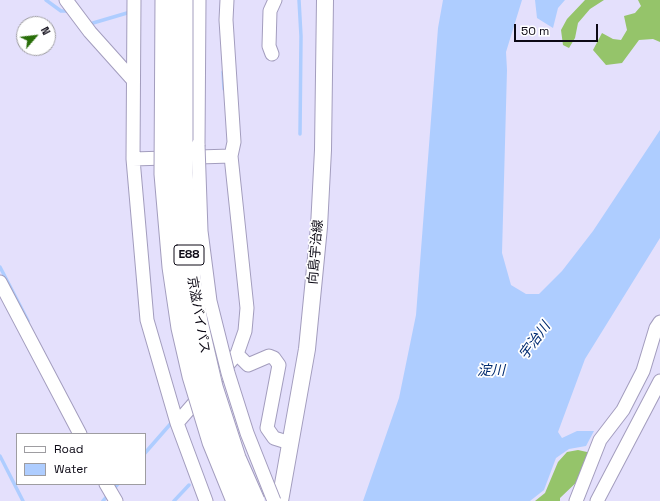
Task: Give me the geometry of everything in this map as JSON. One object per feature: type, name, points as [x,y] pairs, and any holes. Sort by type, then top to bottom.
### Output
[{"type":"highway","name":"京滋バイパス","points":[[165,0],[164,174],[173,274],[181,328],[194,382],[212,442],[236,501]]},
{"type":"highway","name":"京滋バイパス","points":[[183,0],[183,173],[191,278],[198,322],[213,387],[226,432],[255,501]]},
{"type":"main road","name":"向島宇治線","points":[[280,501],[307,349],[319,227],[323,150],[325,0]]},
{"type":"street","points":[[66,0],[90,32],[133,80]]},
{"type":"street","points":[[134,0],[133,159],[147,320],[177,423],[206,501]]},
{"type":"street","points":[[199,0],[198,145],[201,231],[210,301],[228,373],[247,433],[274,501]]},
{"type":"street","points":[[177,423],[237,354],[245,331],[247,308],[231,156],[234,142],[226,20],[227,0]]},
{"type":"street","points":[[272,54],[269,46],[270,11],[275,0]]},
{"type":"street","points":[[133,159],[231,156]]},
{"type":"street","points":[[0,282],[79,433]]},
{"type":"street","points":[[576,501],[600,440],[622,410],[643,371],[656,328],[660,322]]},
{"type":"street","points":[[237,354],[248,365],[269,356],[274,358],[280,365],[267,428],[274,438],[290,443]]},
{"type":"street","points":[[597,501],[660,381]]},
{"type":"street","points":[[106,485],[112,499]]},
{"type":"green space","points":[[585,0],[604,0],[590,9],[578,23],[575,38],[569,48],[563,45],[561,30],[567,19]]},
{"type":"green space","points":[[638,0],[660,0],[660,42],[653,39],[639,40],[622,63],[606,65],[593,50],[602,33],[613,39],[621,40],[627,30],[624,16],[635,13],[641,6]]},
{"type":"green space","points":[[578,450],[587,452],[588,459],[582,477],[560,498],[560,501],[535,501],[545,493],[558,462],[567,452]]},
{"type":"water","name":"淀川","points":[[443,0],[522,0],[506,52],[507,70],[502,253],[511,285],[526,294],[539,294],[562,271],[593,231],[660,130],[660,238],[585,359],[558,432],[562,438],[577,431],[594,431],[586,446],[569,449],[556,458],[544,490],[530,501],[363,501],[399,398],[416,315],[438,28]]},
{"type":"water","points":[[535,0],[565,0],[558,8],[553,28],[537,18]]},
{"type":"waterway","points":[[46,0],[61,11],[67,11]]},
{"type":"waterway","points":[[299,0],[301,36],[300,134]]},
{"type":"waterway","points":[[93,23],[127,13]]},
{"type":"waterway","points":[[223,72],[224,89]]},
{"type":"waterway","points":[[0,267],[28,321]]},
{"type":"waterway","points":[[146,452],[173,421]]},
{"type":"waterway","points":[[0,456],[23,501]]},
{"type":"waterway","points":[[113,490],[117,485]]},
{"type":"waterway","points":[[174,501],[189,485]]},
{"type":"waterway","points":[[103,501],[109,494]]},
{"type":"water label","name":"宇治川","points":[[535,341]]}]
